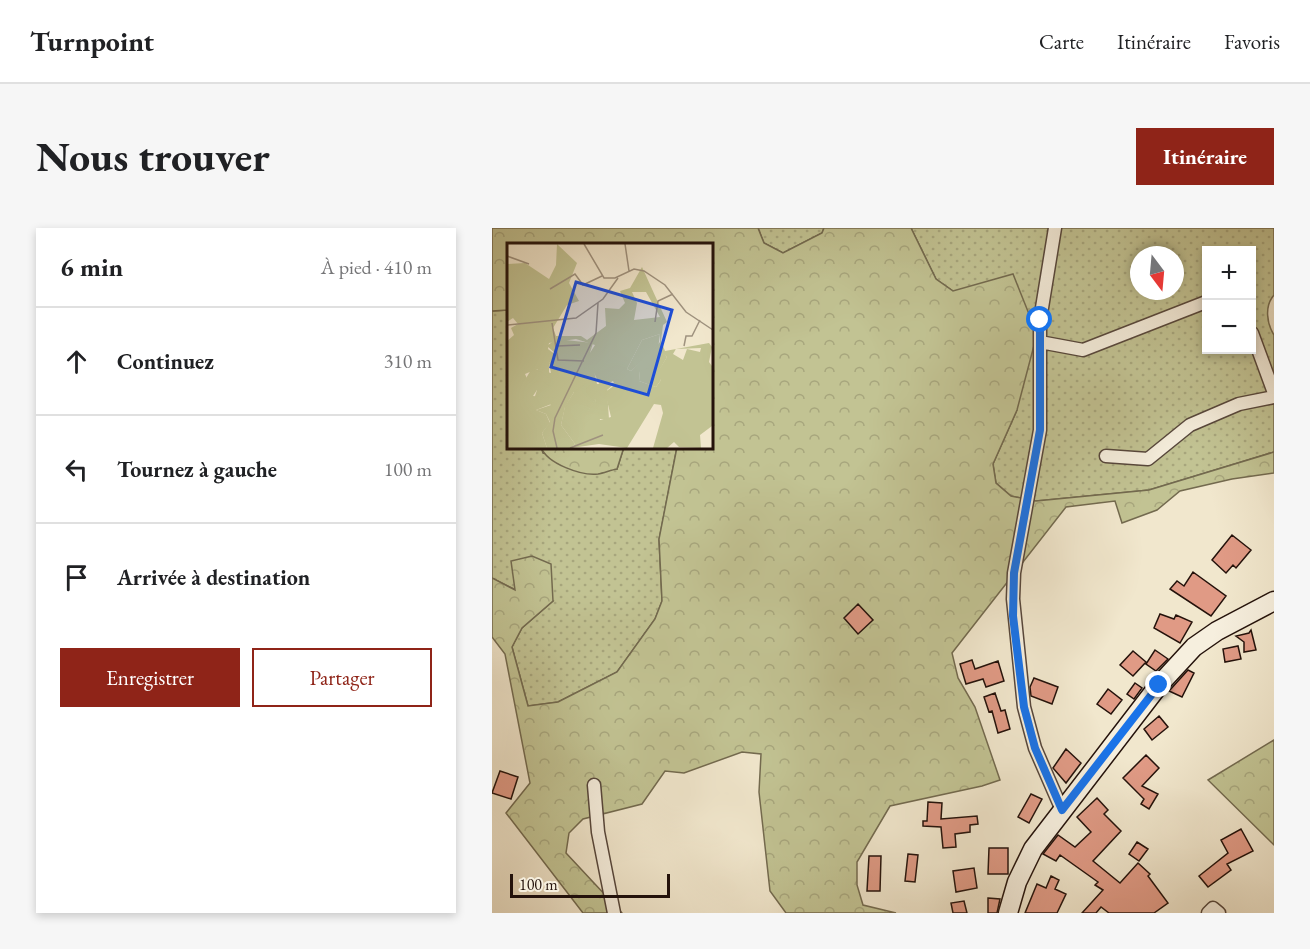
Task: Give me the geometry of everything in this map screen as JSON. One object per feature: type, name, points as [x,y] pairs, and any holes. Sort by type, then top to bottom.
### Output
[{"type":"street","points":[[1055,228],[1042,303],[1040,430],[1014,573],[1013,616],[1024,707],[1035,748],[1062,810]]},
{"type":"street","points":[[1040,342],[1083,350],[1202,304]]},
{"type":"street","points":[[1106,456],[1148,459],[1190,425],[1239,404],[1274,395],[1256,346]]},
{"type":"street","points":[[1008,913],[1024,865],[1062,810],[1180,660],[1217,631],[1274,602]]},
{"type":"street","points":[[594,785],[598,832],[614,913]]},
{"type":"street","points":[[1208,913],[1213,908],[1219,913]]},
{"type":"green space","points":[[492,228],[758,228],[764,243],[783,253],[822,233],[824,228],[911,228],[936,279],[953,291],[1013,274],[1037,334],[1017,410],[993,464],[996,483],[1011,496],[1036,501],[1149,490],[1274,452],[1274,473],[1232,479],[1180,491],[1157,510],[1122,523],[1115,501],[1066,507],[952,653],[958,678],[975,707],[1000,780],[890,806],[857,862],[857,885],[863,905],[896,913],[786,913],[770,891],[759,792],[761,754],[742,752],[684,773],[665,771],[642,804],[583,819],[569,833],[566,853],[622,913],[583,913],[506,813],[530,783],[505,654],[492,637],[492,578],[515,590],[511,561],[532,556],[551,564],[553,601],[522,628],[512,647],[528,706],[558,702],[617,672],[655,619],[662,601],[659,539],[677,448],[712,448],[712,243],[507,243],[507,310],[492,311]]},
{"type":"green space","points":[[758,228],[824,228],[822,233],[783,253],[764,243]]},
{"type":"green space","points":[[911,228],[1274,228],[1274,295],[1269,304],[1268,315],[1274,335],[1274,452],[1149,490],[1036,501],[1011,496],[996,483],[993,464],[1017,410],[953,291],[936,279]]},
{"type":"green space","points":[[507,310],[507,448],[541,448],[543,453],[617,469],[624,448],[677,448],[659,540],[662,601],[655,619],[617,672],[558,702],[528,706],[512,647],[522,628],[553,601],[516,590],[492,578],[492,311]]},
{"type":"green space","points":[[542,448],[624,448],[617,469],[598,474],[566,468],[550,459]]},
{"type":"green space","points":[[1274,740],[1274,845],[1208,780]]},
{"type":"building","points":[[1232,535],[1251,550],[1236,568],[1233,565],[1226,573],[1212,560]]},
{"type":"building","points":[[1193,572],[1226,596],[1211,616],[1170,589],[1177,581],[1184,586]]},
{"type":"building","points":[[858,604],[873,620],[858,634],[844,618]]},
{"type":"building","points":[[1160,614],[1174,619],[1176,615],[1192,622],[1180,643],[1154,628]]},
{"type":"building","points":[[1251,630],[1256,650],[1244,652],[1244,642],[1236,636],[1249,633]]},
{"type":"building","points":[[1238,646],[1241,659],[1225,662],[1223,649]]},
{"type":"building","points":[[1155,650],[1168,659],[1156,671],[1146,664]]},
{"type":"building","points":[[1133,651],[1146,662],[1133,676],[1120,665]]},
{"type":"building","points":[[972,660],[975,669],[998,661],[1004,681],[986,687],[983,679],[966,684],[960,664]]},
{"type":"building","points":[[1188,670],[1194,673],[1182,697],[1169,691]]},
{"type":"building","points":[[1034,678],[1058,687],[1052,704],[1031,696],[1030,687]]},
{"type":"building","points":[[1135,683],[1142,688],[1134,699],[1127,694]]},
{"type":"building","points":[[1108,689],[1122,700],[1111,714],[1097,704]]},
{"type":"building","points":[[995,693],[1001,711],[1005,710],[1010,729],[998,733],[992,711],[989,712],[984,697]]},
{"type":"building","points":[[1159,716],[1168,727],[1152,740],[1144,729]]},
{"type":"building","points":[[1066,749],[1081,763],[1066,783],[1053,768]]},
{"type":"building","points":[[1146,755],[1159,768],[1142,786],[1158,794],[1149,809],[1141,804],[1144,799],[1123,778]]},
{"type":"building","points":[[500,771],[518,777],[511,799],[492,793]]},
{"type":"building","points":[[1031,794],[1042,799],[1029,823],[1018,817]]},
{"type":"building","points":[[1097,798],[1108,810],[1104,814],[1121,831],[1093,861],[1120,883],[1138,863],[1150,874],[1148,876],[1168,903],[1154,913],[1109,913],[1101,907],[1096,913],[1082,913],[1103,890],[1095,885],[1098,882],[1060,855],[1056,861],[1043,854],[1058,835],[1075,847],[1091,832],[1077,817]]},
{"type":"building","points":[[928,802],[942,803],[941,819],[977,816],[978,824],[970,825],[970,832],[955,834],[956,847],[943,848],[941,827],[923,826],[923,821],[927,821]]},
{"type":"building","points":[[1241,829],[1253,851],[1227,864],[1231,870],[1208,887],[1199,876],[1228,853],[1221,840]]},
{"type":"building","points":[[1137,842],[1148,849],[1139,861],[1129,854]]},
{"type":"building","points":[[989,848],[1008,848],[1008,874],[988,874]]},
{"type":"building","points":[[908,854],[918,855],[915,882],[905,881]]},
{"type":"building","points":[[869,856],[881,856],[880,891],[867,891]]},
{"type":"building","points":[[974,868],[977,888],[956,892],[953,871]]},
{"type":"building","points":[[1051,876],[1059,880],[1055,889],[1066,894],[1057,913],[1025,913],[1037,884],[1046,888]]},
{"type":"building","points":[[988,898],[1000,899],[997,913],[988,913]]},
{"type":"building","points":[[964,901],[967,913],[953,913],[951,903]]},
{"type":"route","points":[[1040,320],[1040,430],[1025,523],[1014,573],[1013,616],[1024,707],[1035,748],[1062,810],[1159,685]]}]
